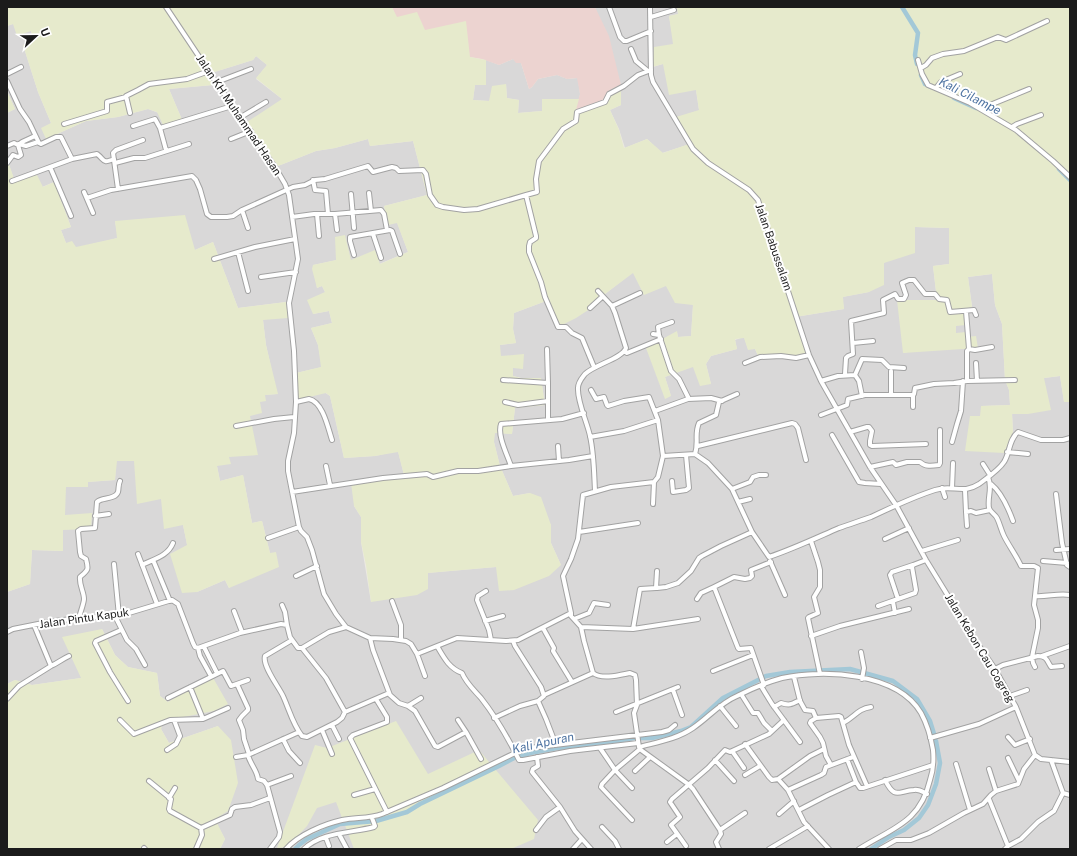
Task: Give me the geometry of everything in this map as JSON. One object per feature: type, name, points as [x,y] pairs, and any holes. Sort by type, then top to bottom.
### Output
[{"type":"street","name":"Jalan KH Muhammad Hasan","points":[[166,7],[275,167],[287,190],[298,259],[289,304],[294,351],[296,402],[292,448],[288,461],[288,471],[299,527],[307,537],[317,566],[324,594],[346,627],[370,638],[401,640]]},
{"type":"street","points":[[609,7],[620,37],[624,41],[651,31]]},
{"type":"street","name":"Jalan Babussalam","points":[[650,7],[650,71],[653,82],[693,149],[708,163],[749,190],[758,200],[809,355],[836,409],[870,467],[896,505]]},
{"type":"street","points":[[650,18],[674,10]]},
{"type":"street","points":[[921,68],[932,58],[943,54],[964,51],[998,37],[1006,40],[1047,21]]},
{"type":"street","points":[[631,49],[636,61],[650,71]]},
{"type":"street","points":[[918,60],[927,84],[961,98],[1012,127],[1021,133],[1070,177]]},
{"type":"street","points":[[7,74],[21,67]]},
{"type":"street","points":[[217,82],[251,69]]},
{"type":"street","points":[[87,198],[118,189],[192,176],[196,180],[209,217],[231,217],[242,210],[293,187],[305,185],[313,180],[325,179],[369,166],[373,172],[392,167],[399,171],[422,170],[426,174],[430,195],[437,205],[464,210],[478,210],[538,192],[536,179],[539,162],[563,129],[576,121],[577,112],[604,102],[609,94],[624,86],[638,75],[650,71]]},
{"type":"street","points":[[64,124],[107,111],[107,102],[126,97],[148,84],[187,79],[209,72]]},
{"type":"street","points":[[936,88],[941,82],[960,74]]},
{"type":"street","points":[[7,81],[38,142]]},
{"type":"street","points":[[984,111],[990,105],[1030,89]]},
{"type":"street","points":[[126,97],[130,113]]},
{"type":"street","points":[[241,117],[266,102]]},
{"type":"street","points":[[160,128],[232,106]]},
{"type":"street","points":[[1012,127],[1041,115]]},
{"type":"street","points":[[133,126],[155,119],[160,128],[166,150]]},
{"type":"street","points":[[231,139],[250,131]]},
{"type":"street","points":[[19,144],[35,136]]},
{"type":"street","points":[[7,146],[14,143],[26,146],[38,142],[41,144],[56,137],[61,137],[72,159]]},
{"type":"street","points":[[118,189],[113,153],[116,150],[143,140]]},
{"type":"street","points":[[7,163],[14,155],[18,157],[21,155],[19,144]]},
{"type":"street","points":[[12,181],[72,159],[96,154],[105,162],[145,158],[166,150],[189,144]]},
{"type":"street","points":[[50,167],[71,216]]},
{"type":"street","points":[[313,180],[315,190],[326,191],[328,214]]},
{"type":"street","points":[[84,192],[93,213]]},
{"type":"street","points":[[369,193],[371,211]]},
{"type":"street","points":[[351,194],[354,228]]},
{"type":"street","points":[[526,195],[536,236],[536,238],[530,242],[529,249],[545,297],[558,327],[566,327],[572,333],[582,338],[594,367]]},
{"type":"street","points":[[242,210],[248,228]]},
{"type":"street","points":[[292,217],[378,210],[382,211],[387,230]]},
{"type":"street","points":[[317,214],[318,236]]},
{"type":"street","points":[[336,214],[337,230]]},
{"type":"street","points":[[354,255],[350,237],[373,234],[387,230],[392,231],[400,254]]},
{"type":"street","points":[[373,234],[381,258]]},
{"type":"street","points":[[214,259],[255,247],[295,239]]},
{"type":"street","points":[[238,252],[248,291]]},
{"type":"street","points":[[261,277],[296,272]]},
{"type":"street","points":[[845,374],[846,358],[853,354],[851,321],[884,314],[883,300],[893,294],[895,294],[898,299],[904,299],[906,295],[902,283],[906,280],[914,280],[925,294],[936,294],[939,299],[947,300],[950,312],[974,310],[976,315]]},
{"type":"street","points":[[598,292],[612,306],[620,324],[626,346],[624,351]]},
{"type":"street","points":[[612,306],[640,293]]},
{"type":"street","points":[[590,308],[602,297]]},
{"type":"street","points":[[952,442],[961,411],[965,381],[966,356],[969,349],[966,311]]},
{"type":"street","points":[[672,322],[658,327],[660,337],[671,370],[682,384],[688,399]]},
{"type":"street","points":[[653,334],[660,337]]},
{"type":"street","points":[[595,491],[593,456],[590,437],[579,398],[578,384],[585,374],[594,367],[624,351],[627,353],[660,337]]},
{"type":"street","points":[[853,343],[872,341]]},
{"type":"street","points":[[969,349],[974,350],[992,347]]},
{"type":"street","points":[[547,349],[548,420]]},
{"type":"street","points":[[745,363],[760,357],[781,356],[796,358],[809,355]]},
{"type":"street","points":[[862,396],[859,381],[855,374],[860,360],[882,360],[889,367],[904,368]]},
{"type":"street","points":[[976,363],[977,381]]},
{"type":"street","points":[[891,371],[891,394]]},
{"type":"street","points":[[821,381],[845,374],[855,374]]},
{"type":"street","points":[[503,380],[548,383]]},
{"type":"street","points":[[913,407],[913,395],[915,388],[934,384],[965,381],[1015,380]]},
{"type":"street","points":[[591,390],[596,399],[604,398],[606,405],[608,406],[624,401],[649,397],[658,420],[663,456],[658,477],[654,482],[653,504]]},
{"type":"street","points":[[695,454],[698,446],[696,430],[699,423],[716,415],[718,405],[722,400],[737,394]]},
{"type":"street","points":[[821,415],[847,405],[848,399],[862,396],[891,394],[913,395]]},
{"type":"street","points":[[655,411],[688,399],[711,398],[722,400]]},
{"type":"street","points":[[296,402],[310,399],[315,402],[322,413],[332,440]]},
{"type":"street","points":[[505,402],[518,405],[548,401]]},
{"type":"street","points":[[510,466],[500,436],[501,424],[562,419],[584,413]]},
{"type":"street","points":[[236,426],[274,419],[294,418]]},
{"type":"street","points":[[590,437],[624,431],[658,420]]},
{"type":"street","points":[[698,446],[792,423],[798,428],[806,460]]},
{"type":"street","points":[[850,432],[869,427],[872,431],[870,441],[870,445],[872,446],[926,444]]},
{"type":"street","points":[[870,467],[893,462],[896,465],[908,462],[920,462],[926,465],[939,465],[941,457],[940,430]]},
{"type":"street","points":[[697,599],[701,593],[734,577],[745,579],[750,578],[752,576],[751,570],[770,559],[913,498],[942,488],[965,490],[978,485],[1003,464],[1007,452],[1018,432],[1041,440],[1063,440],[1070,438]]},
{"type":"street","points":[[832,434],[859,482],[865,484],[881,484]]},
{"type":"street","points":[[558,446],[559,461]]},
{"type":"street","points":[[1007,452],[1028,454]]},
{"type":"street","points":[[663,456],[695,454],[708,463],[732,489],[752,532],[770,559],[785,595]]},
{"type":"street","points":[[672,481],[673,492],[686,490],[689,488],[686,455]]},
{"type":"street","points":[[292,492],[383,478],[427,474],[434,477],[458,471],[478,471],[593,456]]},
{"type":"street","points":[[952,488],[954,463]]},
{"type":"street","points":[[983,464],[991,484],[989,503],[990,510],[996,517],[1003,534],[1018,557],[1021,566],[1034,566],[1038,568],[1034,606],[1038,620],[1038,628],[1032,657],[1035,667]]},
{"type":"street","points":[[326,466],[330,485]]},
{"type":"street","points":[[732,489],[750,482],[753,477],[766,475]]},
{"type":"street","points":[[79,618],[81,606],[84,600],[79,581],[80,577],[85,574],[88,568],[86,559],[81,556],[77,534],[81,529],[95,528],[97,501],[115,495],[118,492],[120,481]]},
{"type":"street","points":[[593,673],[584,641],[582,627],[571,615],[564,589],[563,576],[577,546],[583,495],[619,485],[654,482]]},
{"type":"street","points":[[991,484],[997,490],[1013,521]]},
{"type":"street","points":[[942,488],[945,497]]},
{"type":"street","points":[[965,490],[967,526]]},
{"type":"street","points":[[1043,561],[1068,565],[1064,550],[1056,494]]},
{"type":"street","points":[[738,502],[750,499]]},
{"type":"street","name":"Jalan Kebon Cau Cogreg","points":[[896,505],[926,560],[977,643],[995,669],[1016,707],[1035,754]]},
{"type":"street","points":[[966,512],[972,511],[976,513],[990,510]]},
{"type":"street","points":[[95,516],[109,514]]},
{"type":"street","points":[[579,532],[638,523]]},
{"type":"street","points":[[268,538],[299,527]]},
{"type":"street","points":[[885,539],[909,528]]},
{"type":"street","points":[[633,629],[640,588],[655,589],[678,583],[691,571],[699,558],[752,532]]},
{"type":"street","points":[[922,552],[958,540]]},
{"type":"street","points":[[811,541],[818,562],[820,587],[814,596],[818,613],[808,617],[820,673]]},
{"type":"street","points":[[142,565],[163,555],[173,543]]},
{"type":"street","points":[[1056,550],[1070,549]]},
{"type":"street","points":[[138,554],[157,604]]},
{"type":"street","points":[[153,560],[170,600],[174,600],[177,603],[193,643],[195,647],[198,648],[200,656],[211,676]]},
{"type":"street","points":[[898,599],[890,575],[892,572],[926,560]]},
{"type":"street","points":[[114,564],[117,616],[121,630],[127,640],[136,649],[145,665]]},
{"type":"street","points":[[878,606],[893,602],[916,592],[912,569],[913,565]]},
{"type":"street","points":[[296,576],[317,566]]},
{"type":"street","points":[[657,571],[657,588]]},
{"type":"street","points":[[714,587],[738,648],[750,648],[760,674],[762,684],[774,707],[800,742]]},
{"type":"street","points":[[486,591],[477,598],[478,606],[489,630],[491,640]]},
{"type":"street","points":[[1035,596],[1045,597],[1059,594],[1070,595]]},
{"type":"street","name":"Jalan Pintu Kapuk","points":[[7,632],[13,629],[79,618],[117,616],[170,600]]},
{"type":"street","points":[[392,601],[401,625],[401,640],[411,644],[417,654],[425,676]]},
{"type":"street","points":[[893,602],[895,613]]},
{"type":"street","points":[[574,619],[588,614],[594,603],[608,605]]},
{"type":"street","points":[[282,605],[292,640],[298,648],[302,648],[326,678],[344,712]]},
{"type":"street","points":[[811,636],[840,626],[909,609]]},
{"type":"street","points":[[234,611],[242,632]]},
{"type":"street","points":[[417,654],[457,638],[513,641],[543,628],[571,613]]},
{"type":"street","points":[[485,621],[503,616]]},
{"type":"street","points":[[582,627],[633,629],[698,619]]},
{"type":"street","points":[[34,625],[51,666]]},
{"type":"street","points":[[198,648],[242,632],[272,625],[287,625]]},
{"type":"street","points":[[302,648],[328,632],[346,627]]},
{"type":"street","points":[[543,628],[554,648],[553,651],[572,682]]},
{"type":"street","points":[[121,630],[96,640],[95,643],[110,672],[128,700]]},
{"type":"street","points":[[370,638],[373,650],[392,697],[399,703],[408,706],[415,711],[436,747],[466,732]]},
{"type":"street","points":[[292,640],[266,656],[264,660],[270,674],[282,694],[299,732],[305,737],[340,720],[344,712],[390,693]]},
{"type":"street","points":[[513,641],[541,687],[544,695]]},
{"type":"street","points":[[437,646],[448,664],[456,671],[462,673],[465,680],[481,698],[519,760],[684,734],[727,701],[762,684],[782,678],[820,673],[863,678],[887,685],[908,697],[921,714],[930,738],[933,752],[933,765],[926,794],[914,814],[904,823],[860,849]]},
{"type":"street","points":[[995,669],[1003,665],[1032,657],[1042,656],[1070,646]]},
{"type":"street","points":[[204,647],[218,673]]},
{"type":"street","points":[[861,652],[864,670],[863,678]]},
{"type":"street","points":[[713,671],[753,655]]},
{"type":"street","points":[[7,699],[19,686],[51,666],[61,662],[63,658],[69,656]]},
{"type":"street","points":[[1042,656],[1046,658],[1051,667],[1062,666]]},
{"type":"street","points":[[168,698],[224,671],[231,686],[248,680]]},
{"type":"street","points":[[494,718],[520,706],[538,700],[544,695],[593,673],[595,675],[602,676],[630,673],[634,674],[636,680],[637,705],[634,713],[638,742],[650,756],[693,789],[720,830],[721,834],[716,842],[719,849]]},
{"type":"street","points":[[794,677],[804,709],[813,711],[816,718]]},
{"type":"street","points":[[237,684],[248,708],[239,720],[243,730],[250,761],[257,772],[258,779],[264,781],[267,785],[280,832],[279,837],[270,849]]},
{"type":"street","points":[[190,687],[203,719]]},
{"type":"street","points":[[616,712],[637,705],[678,687]]},
{"type":"street","points":[[673,690],[682,715]]},
{"type":"street","points":[[1010,696],[1027,690]]},
{"type":"street","points":[[741,694],[753,713],[758,713],[764,723],[772,731]]},
{"type":"street","points":[[408,706],[421,698]]},
{"type":"street","points":[[376,699],[387,717],[387,722],[353,735],[350,738],[386,812]]},
{"type":"street","points":[[538,700],[556,745]]},
{"type":"street","points":[[774,707],[781,703],[787,706],[800,700]]},
{"type":"street","points":[[720,706],[736,726]]},
{"type":"street","points":[[843,723],[852,718],[861,709],[871,706]]},
{"type":"street","points":[[930,738],[942,736],[979,724],[1016,707]]},
{"type":"street","points":[[120,720],[134,734],[168,721],[203,719],[228,708]]},
{"type":"street","points":[[831,765],[826,756],[820,737],[810,723],[816,718],[840,716],[853,756],[867,786]]},
{"type":"street","points":[[167,750],[176,744],[180,736],[174,720]]},
{"type":"street","points":[[458,720],[481,759]]},
{"type":"street","points":[[686,846],[671,826],[680,816],[671,801],[688,784],[708,768],[725,750],[729,752],[732,751],[772,731],[784,720]]},
{"type":"street","points":[[332,725],[339,739]]},
{"type":"street","points":[[286,849],[314,830],[342,820],[373,820],[386,812],[530,748],[556,745],[638,742],[666,731],[675,725]]},
{"type":"street","points":[[322,730],[332,754]]},
{"type":"street","points":[[236,757],[249,754],[299,732]]},
{"type":"street","points":[[1008,737],[1015,745],[1030,739]]},
{"type":"street","points":[[283,739],[289,751],[300,763]]},
{"type":"street","points":[[632,820],[601,787],[638,742]]},
{"type":"street","points":[[746,744],[760,766],[771,779],[778,779],[810,756],[824,749]]},
{"type":"street","points":[[600,748],[615,770],[632,788]]},
{"type":"street","points":[[732,751],[744,768]]},
{"type":"street","points":[[880,849],[888,847],[896,840],[911,840],[922,837],[983,804],[989,799],[990,795],[996,791],[1016,785],[1024,769],[1035,754],[1041,760],[1070,762]]},
{"type":"street","points":[[635,770],[650,756]]},
{"type":"street","points":[[788,790],[821,775],[824,773],[825,768],[853,756]]},
{"type":"street","points":[[536,757],[538,766],[533,769],[532,772],[560,807],[575,831],[591,849]]},
{"type":"street","points":[[848,758],[856,782],[861,788],[933,765]]},
{"type":"street","points":[[1008,758],[1019,780]]},
{"type":"street","points":[[715,760],[734,781]]},
{"type":"street","points":[[989,799],[1007,847],[1021,839],[1038,822],[1054,811],[1063,794],[1051,760]]},
{"type":"street","points":[[956,764],[970,810]]},
{"type":"street","points":[[745,775],[760,766]]},
{"type":"street","points":[[989,769],[996,791]]},
{"type":"street","points":[[267,785],[291,776]]},
{"type":"street","points":[[778,779],[788,790],[808,826],[829,849]]},
{"type":"street","points":[[149,780],[172,800],[169,809],[170,811],[201,828]]},
{"type":"street","points":[[886,780],[890,790],[894,792],[903,792],[916,789],[926,794]]},
{"type":"street","points":[[799,810],[856,782]]},
{"type":"street","points":[[169,798],[175,788]]},
{"type":"street","points":[[354,795],[375,790]]},
{"type":"street","points":[[1063,794],[1070,794]]},
{"type":"street","points":[[201,828],[230,815],[232,809],[235,807],[251,805],[270,798]]},
{"type":"street","points":[[779,814],[794,801]]},
{"type":"street","points":[[536,830],[546,817],[560,807]]},
{"type":"street","points":[[720,830],[745,813]]},
{"type":"street","points":[[304,849],[313,843],[326,838],[372,828],[375,826],[373,820]]},
{"type":"street","points":[[769,849],[808,826]]},
{"type":"street","points":[[602,827],[615,841],[619,849]]},
{"type":"street","points":[[196,849],[202,835],[201,828]]},
{"type":"street","points":[[339,834],[347,849]]},
{"type":"street","points":[[667,842],[677,834]]},
{"type":"street","points":[[326,838],[329,846]]},
{"type":"street","points":[[573,849],[582,839]]},
{"type":"shaded area","points":[[392,7],[595,7],[609,36],[621,85],[612,89],[604,100],[575,110],[580,94],[577,78],[567,79],[557,75],[538,79],[529,89],[521,63],[516,63],[513,59],[499,65],[482,59],[470,57],[425,30],[396,17]]},
{"type":"shaded area","points":[[595,7],[677,7],[678,14],[669,16],[674,44],[653,67],[663,64],[696,90],[699,110],[690,144],[662,153],[647,139],[625,148],[619,129],[610,110],[621,105],[621,85]]},
{"type":"shaded area","points":[[13,24],[31,31],[33,40],[23,45],[38,92],[51,123],[46,139],[86,121],[118,117],[148,109],[183,122],[169,89],[213,85],[208,74],[253,60],[256,56],[267,65],[256,79],[282,99],[278,166],[316,151],[335,148],[368,139],[370,146],[413,141],[427,195],[384,206],[388,225],[397,222],[408,252],[379,264],[350,260],[337,260],[313,265],[317,288],[322,286],[325,292],[313,314],[329,311],[332,323],[311,328],[318,345],[322,367],[296,373],[330,396],[344,458],[375,456],[398,451],[404,475],[354,506],[361,517],[361,542],[371,602],[427,573],[496,567],[561,565],[551,543],[551,525],[530,493],[513,496],[500,466],[494,442],[494,432],[512,434],[515,408],[545,405],[541,378],[521,378],[513,376],[513,368],[500,356],[500,345],[516,343],[513,329],[514,313],[546,301],[554,311],[558,327],[595,305],[605,294],[633,272],[666,286],[693,305],[691,336],[678,337],[677,332],[646,348],[671,396],[665,377],[693,366],[711,384],[706,364],[711,356],[737,349],[735,340],[744,337],[748,349],[755,349],[759,358],[774,354],[790,359],[795,317],[844,309],[842,297],[869,292],[884,263],[915,227],[949,228],[949,264],[933,266],[937,300],[898,300],[904,353],[967,337],[956,333],[956,326],[964,309],[972,306],[968,277],[992,274],[995,305],[1002,324],[1005,380],[1009,390],[1010,405],[981,406],[981,416],[1013,432],[1012,413],[1028,414],[1044,378],[1060,376],[1064,402],[1070,402],[1070,849],[220,849],[225,839],[214,819],[218,726],[169,743],[161,729],[163,721],[212,677],[168,702],[160,696],[157,673],[128,667],[115,655],[102,629],[81,678],[32,685],[15,680],[7,684],[7,592],[30,584],[32,550],[62,551],[65,487],[87,487],[87,482],[115,480],[116,461],[134,460],[161,499],[183,525],[197,592],[225,580],[229,588],[270,553],[262,521],[252,523],[243,475],[220,481],[217,466],[229,457],[259,402],[265,395],[277,394],[266,345],[263,320],[286,302],[238,308],[213,242],[195,250],[115,221],[118,238],[76,248],[66,243],[61,230],[71,227],[54,182],[42,187],[15,182],[7,159],[7,113],[15,109],[7,91],[7,26]]},
{"type":"shaded area","points":[[513,59],[521,63],[529,89],[538,79],[557,75],[567,79],[578,78],[580,94],[579,99],[543,99],[542,111],[518,113],[519,100],[507,98],[506,84],[489,101],[473,100],[475,85],[486,85],[486,60],[499,65]]},
{"type":"green space","points":[[7,7],[392,7],[397,17],[417,12],[425,30],[466,21],[470,57],[486,60],[486,85],[475,85],[473,100],[489,101],[492,86],[506,84],[507,98],[519,100],[518,113],[542,111],[542,99],[579,99],[576,110],[604,100],[612,89],[621,85],[621,105],[610,110],[619,130],[624,148],[647,139],[663,153],[689,144],[676,117],[699,110],[696,90],[669,95],[663,64],[652,67],[654,47],[673,44],[669,16],[678,14],[677,7],[1070,7],[1070,402],[1064,402],[1060,376],[1044,378],[1051,410],[1028,414],[1012,414],[1013,432],[1004,453],[965,451],[970,416],[980,416],[981,406],[1010,405],[1009,390],[1005,380],[1002,324],[995,305],[992,274],[968,277],[972,307],[964,309],[966,325],[956,326],[956,333],[966,332],[967,337],[976,336],[978,348],[903,353],[897,300],[937,300],[933,266],[949,264],[949,228],[915,227],[915,253],[884,263],[884,285],[869,292],[843,297],[844,309],[795,317],[807,356],[790,359],[774,354],[759,358],[755,349],[748,350],[744,338],[735,339],[737,349],[711,356],[706,364],[711,384],[700,386],[693,367],[665,377],[671,396],[665,399],[646,348],[677,331],[678,337],[691,336],[693,305],[675,303],[666,286],[644,295],[633,273],[605,294],[596,305],[576,318],[558,327],[554,311],[546,301],[514,313],[513,329],[516,343],[500,345],[501,356],[524,354],[523,369],[513,368],[513,376],[521,378],[541,378],[545,405],[515,408],[512,434],[495,433],[494,442],[500,466],[513,496],[530,493],[541,497],[551,525],[551,543],[561,565],[549,576],[514,590],[499,591],[496,567],[428,573],[428,589],[417,595],[371,602],[361,542],[361,517],[354,506],[351,483],[404,475],[398,452],[375,456],[344,458],[330,396],[326,393],[297,400],[296,373],[321,367],[318,345],[311,328],[332,323],[329,311],[313,314],[307,300],[325,292],[322,286],[317,288],[312,269],[313,265],[336,260],[335,237],[345,235],[351,260],[375,250],[380,264],[408,252],[397,223],[388,225],[384,206],[427,195],[413,141],[370,146],[368,139],[335,148],[316,151],[278,166],[247,122],[282,99],[256,78],[267,65],[256,56],[253,60],[208,74],[213,85],[169,89],[183,122],[164,127],[157,112],[148,109],[118,117],[86,121],[46,139],[41,128],[51,123],[38,92],[23,45],[33,40],[31,31],[17,36],[13,24],[7,26]]},
{"type":"green space","points":[[7,91],[15,109],[7,113]]},
{"type":"green space","points":[[7,159],[15,181],[37,175],[43,187],[54,182],[71,227],[61,230],[66,243],[72,241],[76,247],[117,238],[115,221],[185,215],[195,250],[213,242],[238,308],[286,302],[288,318],[263,320],[266,345],[278,394],[265,395],[266,401],[260,402],[262,413],[250,416],[258,455],[229,457],[231,464],[217,466],[220,481],[243,475],[252,523],[262,521],[270,553],[276,552],[279,567],[229,588],[225,580],[197,592],[182,593],[170,554],[187,545],[183,525],[164,529],[161,499],[137,504],[134,461],[117,461],[115,480],[88,482],[88,487],[66,487],[65,515],[92,513],[91,529],[63,530],[63,551],[32,550],[30,584],[7,592]]},
{"type":"green space","points":[[102,629],[115,655],[128,667],[157,673],[160,696],[168,702],[212,676],[228,704],[214,711],[163,721],[161,729],[169,743],[218,726],[231,740],[238,783],[228,811],[215,819],[225,839],[220,849],[7,849],[7,684],[15,680],[32,685],[81,678],[62,637]]},
{"type":"green space","points":[[396,721],[428,774],[479,750],[538,820],[534,839],[511,849],[354,849],[336,802],[317,808],[307,826],[287,847],[277,848],[315,745],[327,748]]},
{"type":"waterway","name":"Kali Cilampe","points":[[902,7],[918,33],[915,55],[917,64]]},
{"type":"waterway","name":"Kali Cilampe","points":[[921,75],[925,84],[931,87]]},
{"type":"waterway","name":"Kali Cilampe","points":[[954,98],[976,108]]},
{"type":"waterway","name":"Kali Cilampe","points":[[1059,169],[1070,180]]},
{"type":"waterway","name":"Kali Apuran","points":[[295,849],[307,839],[340,824],[376,821],[407,812],[420,804],[514,758],[530,753],[634,738],[652,738],[681,731],[691,727],[723,698],[766,676],[790,672],[850,669],[893,681],[917,699],[930,721],[934,734]]},
{"type":"waterway","name":"Kali Apuran","points":[[871,849],[889,837],[904,830],[919,818],[928,805],[936,784],[940,763],[936,741]]}]
